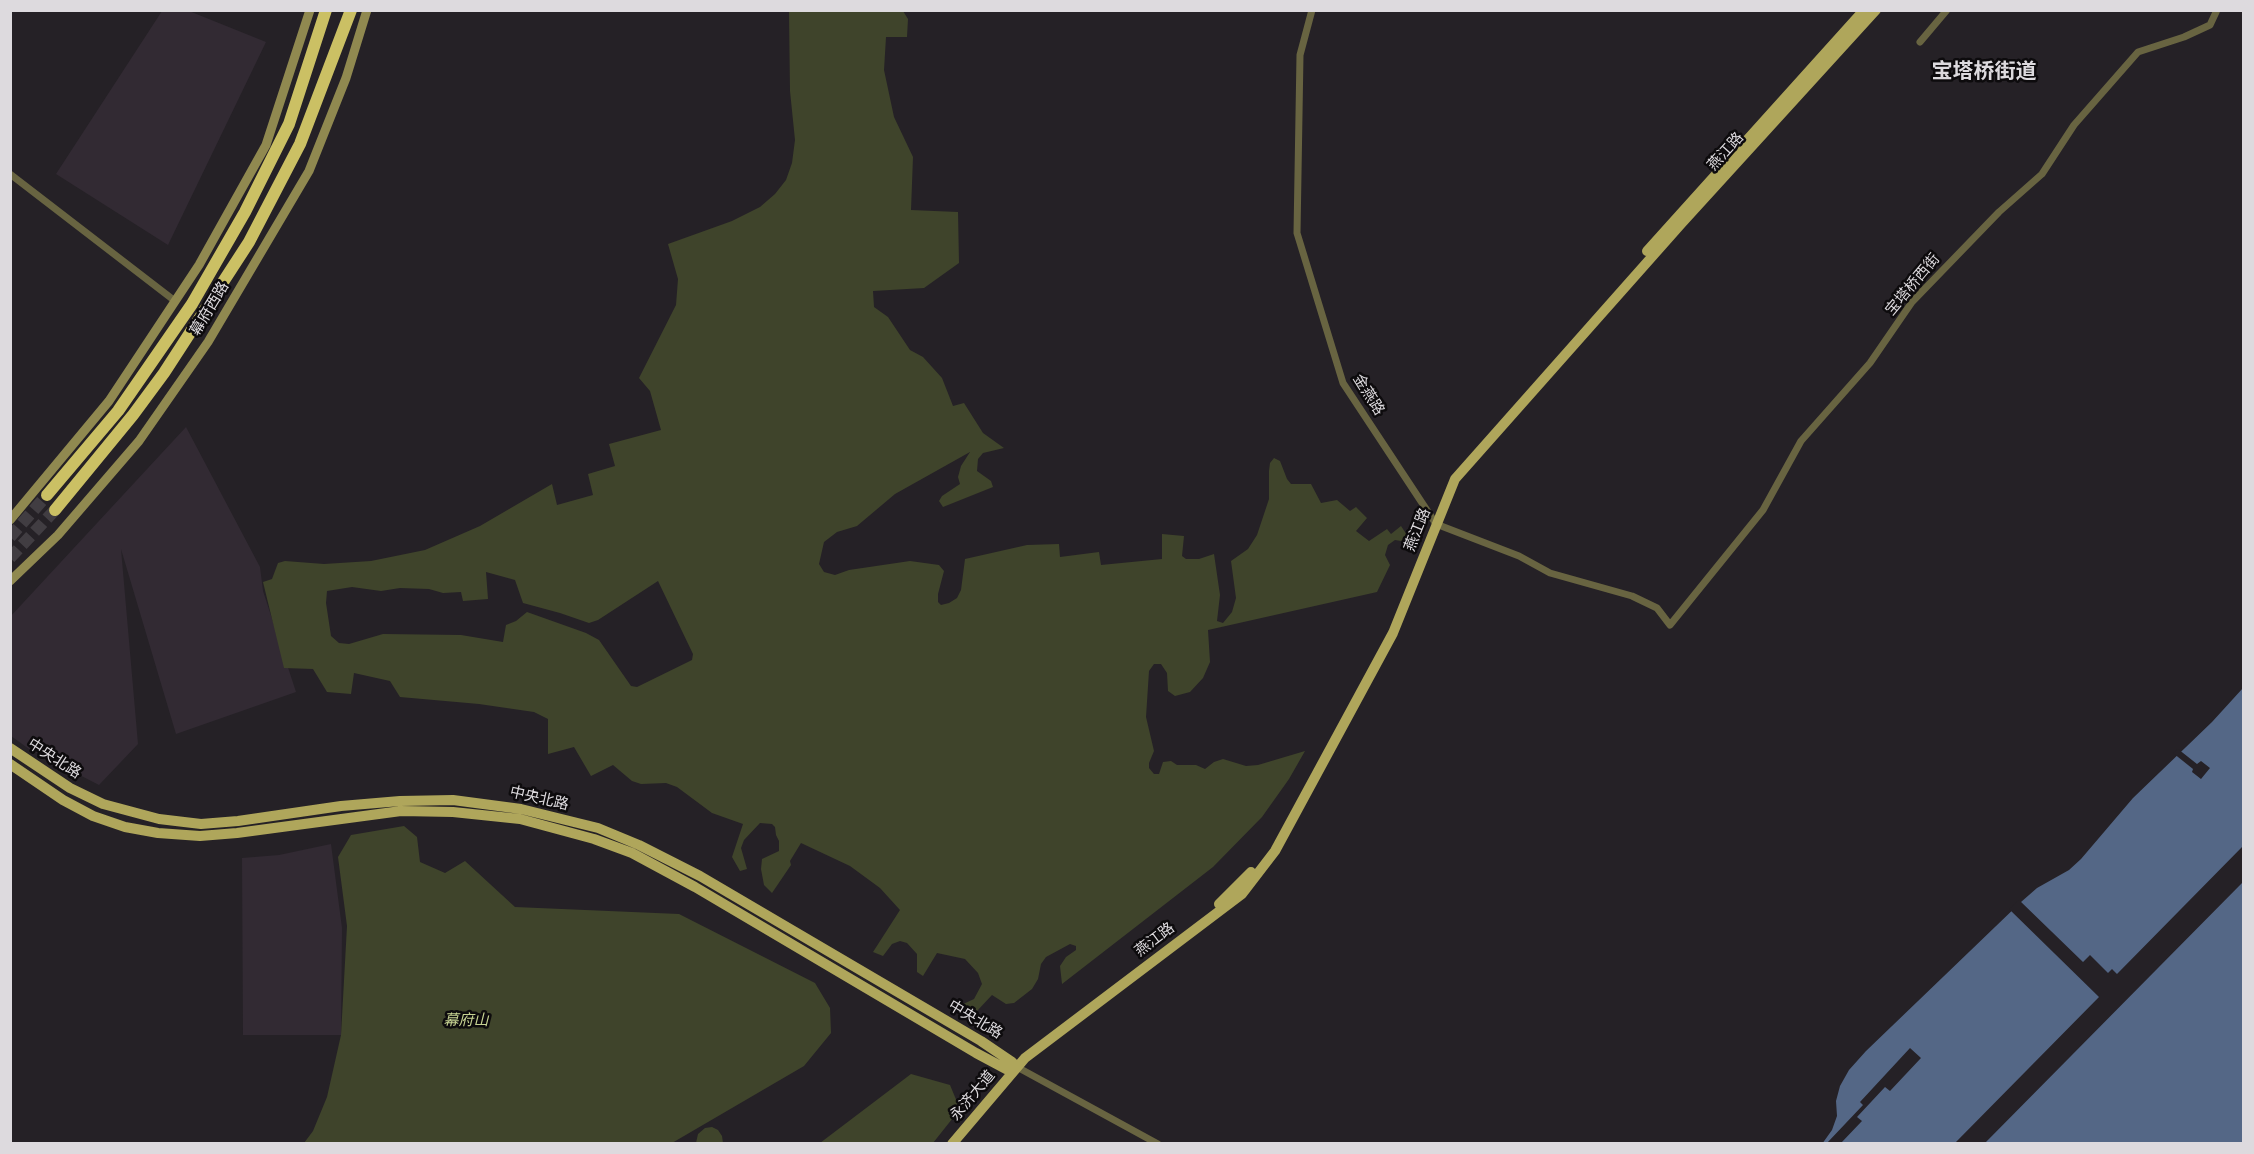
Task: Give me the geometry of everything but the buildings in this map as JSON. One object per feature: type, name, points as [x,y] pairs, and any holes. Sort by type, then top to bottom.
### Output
[{"type":"highway","name":"幕府西路","points":[[47,495],[118,411],[192,304],[245,212],[289,124],[326,10]]},
{"type":"highway","name":"幕府西路","points":[[55,510],[164,374],[249,242],[300,144],[351,10]]},
{"type":"main road","points":[[10,520],[109,401],[199,265],[266,145],[310,10]]},
{"type":"main road","name":"幕府西路","points":[[10,580],[58,535],[139,441],[208,342],[309,171],[346,78],[367,10]]},
{"type":"main road","points":[[1434,521],[1449,476],[1675,219],[1864,10]]},
{"type":"main road","name":"燕江路","points":[[1012,1066],[1242,894],[1275,851],[1393,633],[1434,521],[1455,478],[1681,224],[1876,10]]},
{"type":"main road","name":"中央北路","points":[[10,748],[70,788],[103,804],[159,819],[201,824],[341,806],[400,801],[453,800],[521,809],[598,828],[639,845],[700,876],[981,1041],[1012,1066]]},
{"type":"main road","name":"中央北路","points":[[10,764],[63,800],[93,816],[125,827],[158,833],[200,836],[400,812],[453,812],[520,819],[594,839],[632,854],[695,887],[910,1015],[1012,1066]]},
{"type":"main road","name":"永济大道","points":[[952,1143],[1012,1066]]},
{"type":"street","name":"金燕路","points":[[1312,10],[1300,55],[1297,233],[1343,383],[1434,521]]},
{"type":"street","points":[[1920,42],[1947,10]]},
{"type":"street","name":"宝塔桥西街","points":[[1434,521],[1519,556],[1550,573],[1632,596],[1657,608],[1671,625],[1763,510],[1801,441],[1870,363],[1912,302],[1999,212],[2042,174],[2074,125],[2138,52],[2210,25],[2217,10]]},
{"type":"street","points":[[10,174],[176,301]]},
{"type":"street","name":"中央北路","points":[[1012,1066],[1158,1143]]},
{"type":"shaded area","points":[[162,11],[189,11],[266,42],[168,245],[56,174]]},
{"type":"shaded area","points":[[186,427],[260,567],[263,591],[296,692],[176,734],[121,549],[138,744],[99,785],[29,749],[11,736],[10,617]]},
{"type":"shaded area","points":[[331,844],[342,928],[341,1035],[243,1035],[242,858],[279,855]]},
{"type":"green space","points":[[789,10],[903,11],[908,19],[907,37],[886,37],[884,70],[894,117],[913,157],[911,210],[958,212],[959,263],[924,288],[873,291],[874,307],[888,317],[910,350],[923,357],[942,378],[953,406],[964,403],[983,433],[1004,448],[983,453],[978,459],[977,471],[991,481],[993,487],[943,507],[939,501],[942,496],[960,484],[958,477],[961,466],[970,452],[895,494],[857,526],[837,532],[824,542],[819,564],[824,572],[835,575],[849,570],[910,561],[939,565],[944,571],[938,594],[938,602],[941,605],[957,598],[961,590],[965,559],[1027,545],[1059,544],[1060,557],[1099,552],[1101,565],[1162,559],[1162,534],[1184,536],[1182,556],[1186,559],[1199,559],[1214,554],[1220,595],[1217,621],[1223,623],[1232,612],[1236,598],[1231,561],[1248,549],[1257,535],[1269,499],[1269,471],[1270,463],[1274,458],[1280,461],[1291,484],[1311,484],[1321,503],[1337,500],[1350,511],[1356,507],[1367,518],[1356,531],[1369,541],[1387,529],[1391,534],[1401,526],[1407,535],[1401,541],[1395,540],[1388,545],[1385,555],[1390,565],[1377,592],[1208,630],[1210,662],[1203,678],[1190,692],[1175,696],[1168,691],[1167,673],[1161,664],[1154,664],[1149,671],[1146,717],[1154,751],[1149,768],[1154,774],[1159,774],[1163,762],[1196,765],[1205,769],[1223,759],[1246,766],[1258,765],[1305,751],[1289,779],[1262,817],[1213,867],[1062,984],[1060,966],[1066,957],[1076,950],[1076,946],[1070,944],[1046,957],[1032,989],[1014,1003],[1006,1004],[992,995],[977,1011],[961,1008],[961,1005],[974,999],[982,984],[978,973],[965,959],[937,953],[923,976],[917,972],[917,954],[907,943],[900,941],[892,944],[883,956],[873,952],[900,910],[880,888],[850,866],[801,843],[790,861],[791,865],[772,893],[764,885],[761,869],[762,859],[779,851],[779,841],[772,824],[760,823],[744,840],[741,848],[747,869],[740,871],[732,857],[743,824],[712,813],[677,787],[666,783],[641,784],[632,781],[613,765],[591,776],[574,747],[548,754],[548,719],[534,712],[479,704],[400,697],[390,681],[354,673],[351,694],[327,692],[313,669],[284,668],[263,582],[272,579],[278,563],[285,561],[324,564],[371,561],[425,550],[480,526],[552,484],[557,505],[593,495],[588,474],[615,466],[609,444],[661,430],[650,391],[639,378],[676,305],[678,279],[668,244],[732,221],[760,207],[775,194],[786,180],[792,163],[795,140],[790,91]],"holes":[[[486,572],[515,580],[523,603],[589,623],[598,620],[658,581],[693,654],[692,660],[637,687],[631,686],[599,640],[586,633],[527,612],[516,621],[506,625],[503,642],[461,635],[383,634],[349,644],[339,643],[331,636],[326,603],[327,591],[352,587],[381,591],[400,588],[429,589],[443,593],[461,592],[463,601],[488,599]]]},
{"type":"green space","name":"幕府山","points":[[404,826],[417,837],[420,862],[445,873],[465,861],[515,907],[679,914],[815,983],[830,1008],[831,1033],[804,1066],[672,1143],[304,1143],[313,1131],[327,1097],[341,1035],[347,926],[338,857],[351,835]]},
{"type":"green space","points":[[911,1074],[950,1085],[960,1109],[933,1143],[820,1143]]},
{"type":"green space","points":[[712,1127],[718,1130],[723,1143],[696,1143],[698,1134],[705,1128]]},
{"type":"water","points":[[2243,688],[2243,1143],[1822,1144],[1832,1130],[1837,1116],[1836,1101],[1840,1086],[1849,1070],[1866,1051],[2021,902],[2037,888],[2069,870],[2081,859],[2133,798],[2212,722]]},
{"type":"pier","points":[[2178,749],[2197,764],[2201,761],[2210,768],[2201,779],[2192,772],[2193,769],[2173,753]]},
{"type":"pier","points":[[2243,846],[2243,882],[1985,1143],[1955,1143],[2099,997],[2009,909],[2019,900],[2083,962],[2090,955],[2108,973],[2112,969],[2117,974]]},
{"type":"pier","points":[[1910,1048],[1921,1058],[1890,1091],[1885,1087],[1857,1117],[1862,1121],[1841,1143],[1827,1143],[1863,1105],[1860,1102]]},
{"type":"tunnel","points":[[10,537],[47,495]]},
{"type":"tunnel","points":[[10,558],[55,510]]},
{"type":"district","name":"宝塔桥街道","points":[[1984,73]]}]
